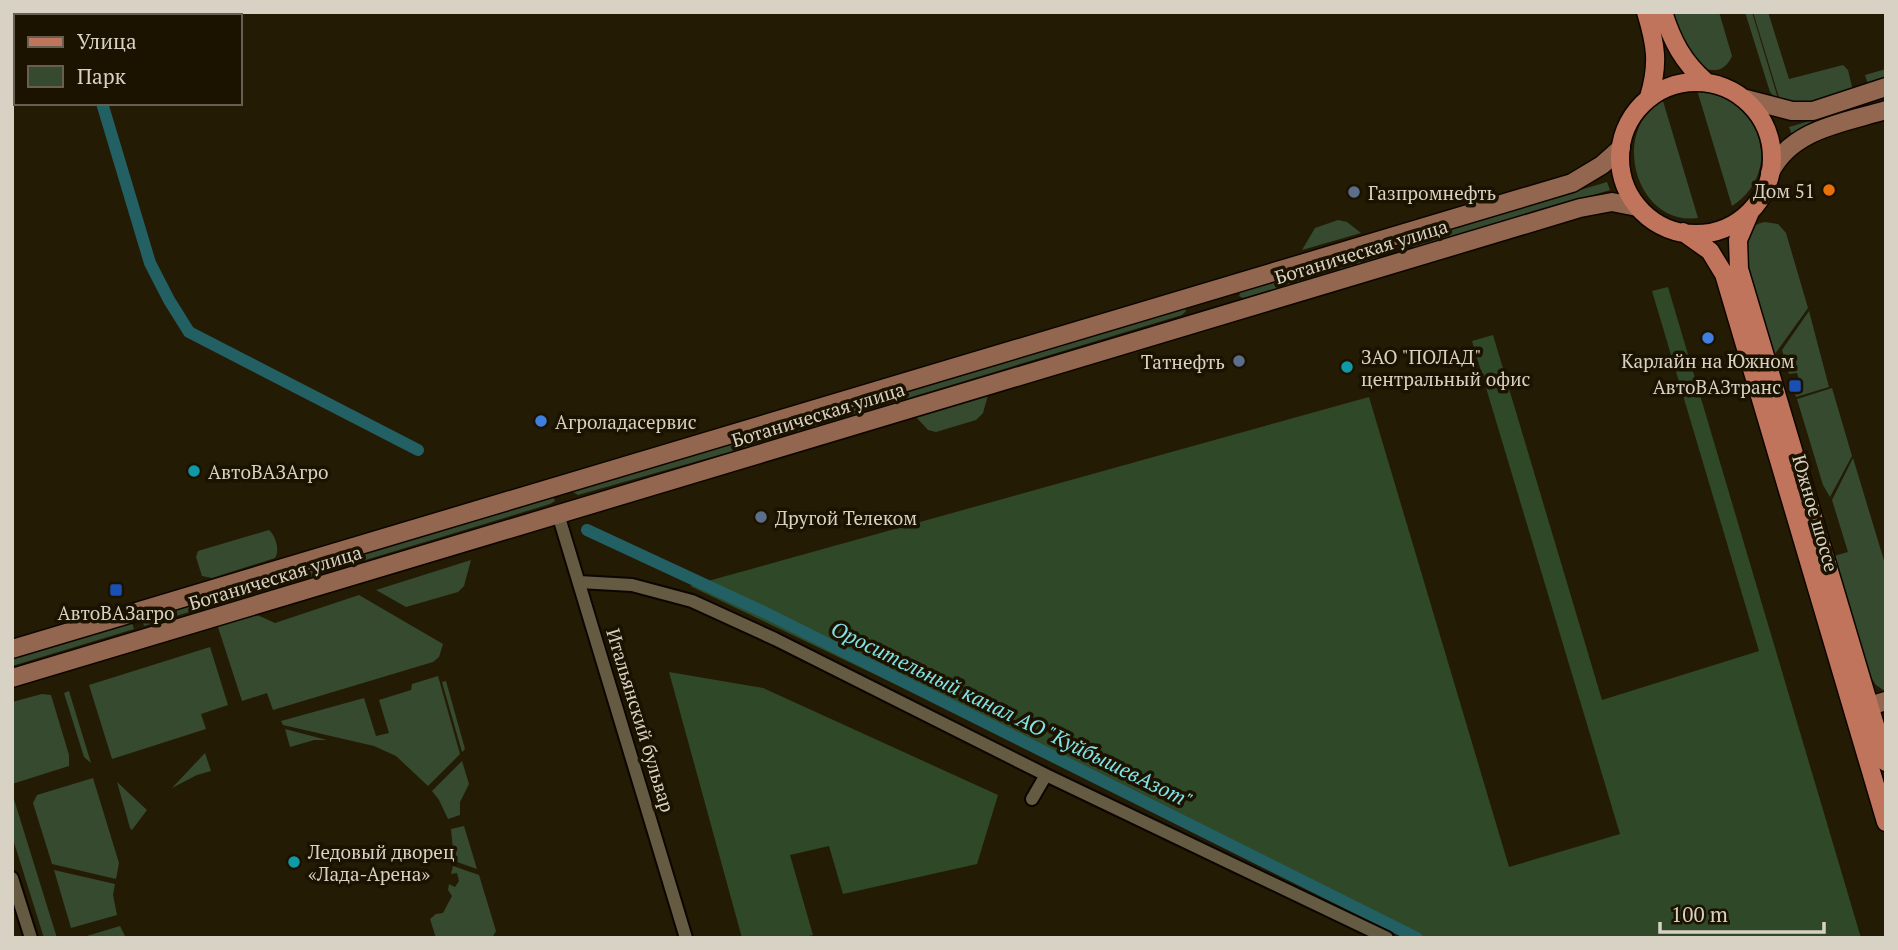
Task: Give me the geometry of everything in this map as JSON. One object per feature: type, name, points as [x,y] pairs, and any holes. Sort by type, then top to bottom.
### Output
[{"type":"main road","points":[[1646,12],[1656,51],[1656,65],[1649,97],[1630,121],[1621,148],[1620,162],[1623,178],[1637,207],[1667,226],[1683,232],[1702,234],[1720,231],[1740,221],[1762,197],[1777,158],[1792,144],[1806,136],[1886,110]]},
{"type":"main road","points":[[1663,12],[1682,58],[1706,82]]},
{"type":"main road","points":[[1649,97],[1670,87],[1706,82],[1727,88],[1746,99],[1792,111],[1813,111],[1886,88]]},
{"type":"main road","points":[[1746,99],[1764,123],[1769,137],[1772,151],[1770,173]]},
{"type":"main road","name":"Ботаническая улица","points":[[12,649],[1572,183],[1602,165],[1621,148]]},
{"type":"main road","name":"Ботаническая улица","points":[[12,678],[1580,208],[1612,202],[1637,207]]},
{"type":"main road","name":"Южное шоссе","points":[[1751,212],[1738,240],[1739,269],[1878,704],[1886,762]]},
{"type":"main road","name":"Южное шоссе","points":[[1683,232],[1710,251],[1724,274],[1886,821]]},
{"type":"main road","points":[[1387,238],[1395,263]]},
{"type":"main road","points":[[1212,290],[1220,315]]},
{"type":"main road","points":[[563,485],[564,512]]},
{"type":"main road","points":[[201,593],[208,619]]},
{"type":"street","name":"Итальянский бульвар","points":[[564,512],[579,582],[686,938]]},
{"type":"street","points":[[579,582],[632,585],[692,601],[775,639],[1045,775],[1387,938]]},
{"type":"street","points":[[1032,799],[1045,775]]},
{"type":"street","points":[[12,878],[31,938]]},
{"type":"green space","points":[[1670,12],[1719,12],[1732,56],[1728,63],[1716,70],[1697,65],[1685,50]]},
{"type":"green space","points":[[1745,12],[1752,12],[1779,102],[1770,92]]},
{"type":"green space","points":[[1753,12],[1768,12],[1789,79],[1843,65],[1848,70],[1853,91],[1813,108],[1781,104]]},
{"type":"green space","points":[[1886,69],[1886,86],[1868,84],[1865,75]]},
{"type":"green space","points":[[1697,90],[1713,90],[1734,100],[1751,120],[1760,143],[1760,167],[1756,179],[1750,190],[1732,206]]},
{"type":"green space","points":[[1886,99],[1886,107],[1792,135],[1789,127]]},
{"type":"green space","points":[[1663,101],[1698,218],[1676,217],[1659,208],[1645,193],[1637,174],[1634,153],[1637,133],[1646,115]]},
{"type":"green space","points":[[1607,182],[1610,190],[1418,247],[1411,243],[1415,239]]},
{"type":"green space","points":[[1338,220],[1347,222],[1361,233],[1302,250],[1315,228]]},
{"type":"green space","points":[[1765,222],[1778,224],[1786,233],[1808,308],[1775,354],[1752,288],[1746,254],[1751,230]]},
{"type":"green space","points":[[1374,251],[1380,255],[1376,259],[1244,299],[1239,296],[1241,291]]},
{"type":"green space","points":[[1668,287],[1861,938],[1425,938],[690,586],[1369,397],[1509,867],[1620,834],[1472,341],[1493,335],[1602,700],[1759,651],[1652,291]]},
{"type":"green space","points":[[1184,306],[1186,311],[1182,315],[733,451],[578,495],[572,489]]},
{"type":"green space","points":[[1809,311],[1829,387],[1796,397],[1795,394],[1803,392],[1797,373],[1789,374],[1782,350]]},
{"type":"green space","points":[[1832,388],[1852,456],[1830,497],[1823,485],[1797,399]]},
{"type":"green space","points":[[988,395],[983,413],[976,420],[936,432],[928,430],[916,417]]},
{"type":"green space","points":[[1853,458],[1886,567],[1886,692],[1876,685],[1870,676],[1834,556],[1848,552],[1832,500]]},
{"type":"green space","points":[[552,495],[555,501],[550,504],[227,602],[222,603],[218,596]]},
{"type":"green space","points":[[269,530],[276,544],[275,558],[212,578],[202,576],[196,557],[198,551]]},
{"type":"green space","points":[[471,560],[464,586],[458,592],[406,607],[376,590]]},
{"type":"green space","points":[[359,595],[443,644],[439,657],[433,662],[273,710],[267,693],[242,701],[217,624],[253,613],[275,623]]},
{"type":"green space","points":[[190,604],[189,612],[144,626],[141,616]]},
{"type":"green space","points":[[131,620],[134,629],[12,666],[12,655]]},
{"type":"green space","points":[[210,647],[228,705],[201,714],[206,729],[112,759],[89,685]]},
{"type":"green space","points":[[669,672],[763,688],[998,795],[977,864],[843,894],[829,846],[790,855],[813,935],[801,938],[742,938]]},
{"type":"green space","points":[[438,676],[460,754],[428,786],[396,756],[374,746],[283,725],[281,721],[364,698],[376,736],[389,733],[379,700],[411,690],[412,684]]},
{"type":"green space","points":[[446,681],[465,749],[462,752],[442,682]]},
{"type":"green space","points":[[69,691],[91,763],[84,757],[64,693]]},
{"type":"green space","points":[[42,694],[51,695],[69,755],[69,766],[12,784],[12,702]]},
{"type":"green space","points":[[285,729],[327,740],[314,740],[290,747]]},
{"type":"green space","points":[[205,753],[211,771],[172,788]]},
{"type":"green space","points":[[462,761],[469,784],[460,802],[460,815],[448,819],[432,791]]},
{"type":"green space","points":[[93,778],[119,863],[116,879],[52,864],[33,803],[37,795]]},
{"type":"green space","points":[[117,782],[147,810],[132,830],[130,828]]},
{"type":"green space","points":[[12,793],[57,938],[44,938],[12,836]]},
{"type":"green space","points":[[464,826],[477,869],[454,861],[451,829]]},
{"type":"green space","points":[[453,866],[479,875],[496,931],[492,938],[436,938],[430,919],[443,913],[452,896],[448,890],[449,884],[455,887],[459,881],[457,873],[451,874]]},
{"type":"green space","points":[[54,870],[115,884],[113,895],[117,915],[71,928]]},
{"type":"green space","points":[[120,926],[126,938],[80,938]]},
{"type":"waterway","name":"Оросительный канал АО \"КуйбышевАзот\"","points":[[103,105],[150,263],[189,332],[418,450]]},
{"type":"waterway","name":"Оросительный канал АО \"КуйбышевАзот\"","points":[[587,530],[766,613],[1417,938]]},
{"type":"place","name":"Дом 51","points":[[1829,190]]},
{"type":"place","name":"Газпромнефть","points":[[1354,192]]},
{"type":"place","name":"Карлайн на Южном","points":[[1708,338]]},
{"type":"place","name":"Татнефть","points":[[1239,361]]},
{"type":"place","name":"ЗАО \"ПОЛАД\" центральный офис","points":[[1347,367]]},
{"type":"place","name":"АвтоВАЗтранс","points":[[1795,386]]},
{"type":"place","name":"Агроладасервис","points":[[541,421]]},
{"type":"place","name":"АвтоВАЗАгро","points":[[194,471]]},
{"type":"place","name":"Другой Телеком","points":[[761,517]]},
{"type":"place","name":"АвтоВАЗагро","points":[[116,590]]},
{"type":"place","name":"Ледовый дворец «Лада-Арена»","points":[[294,862]]}]
